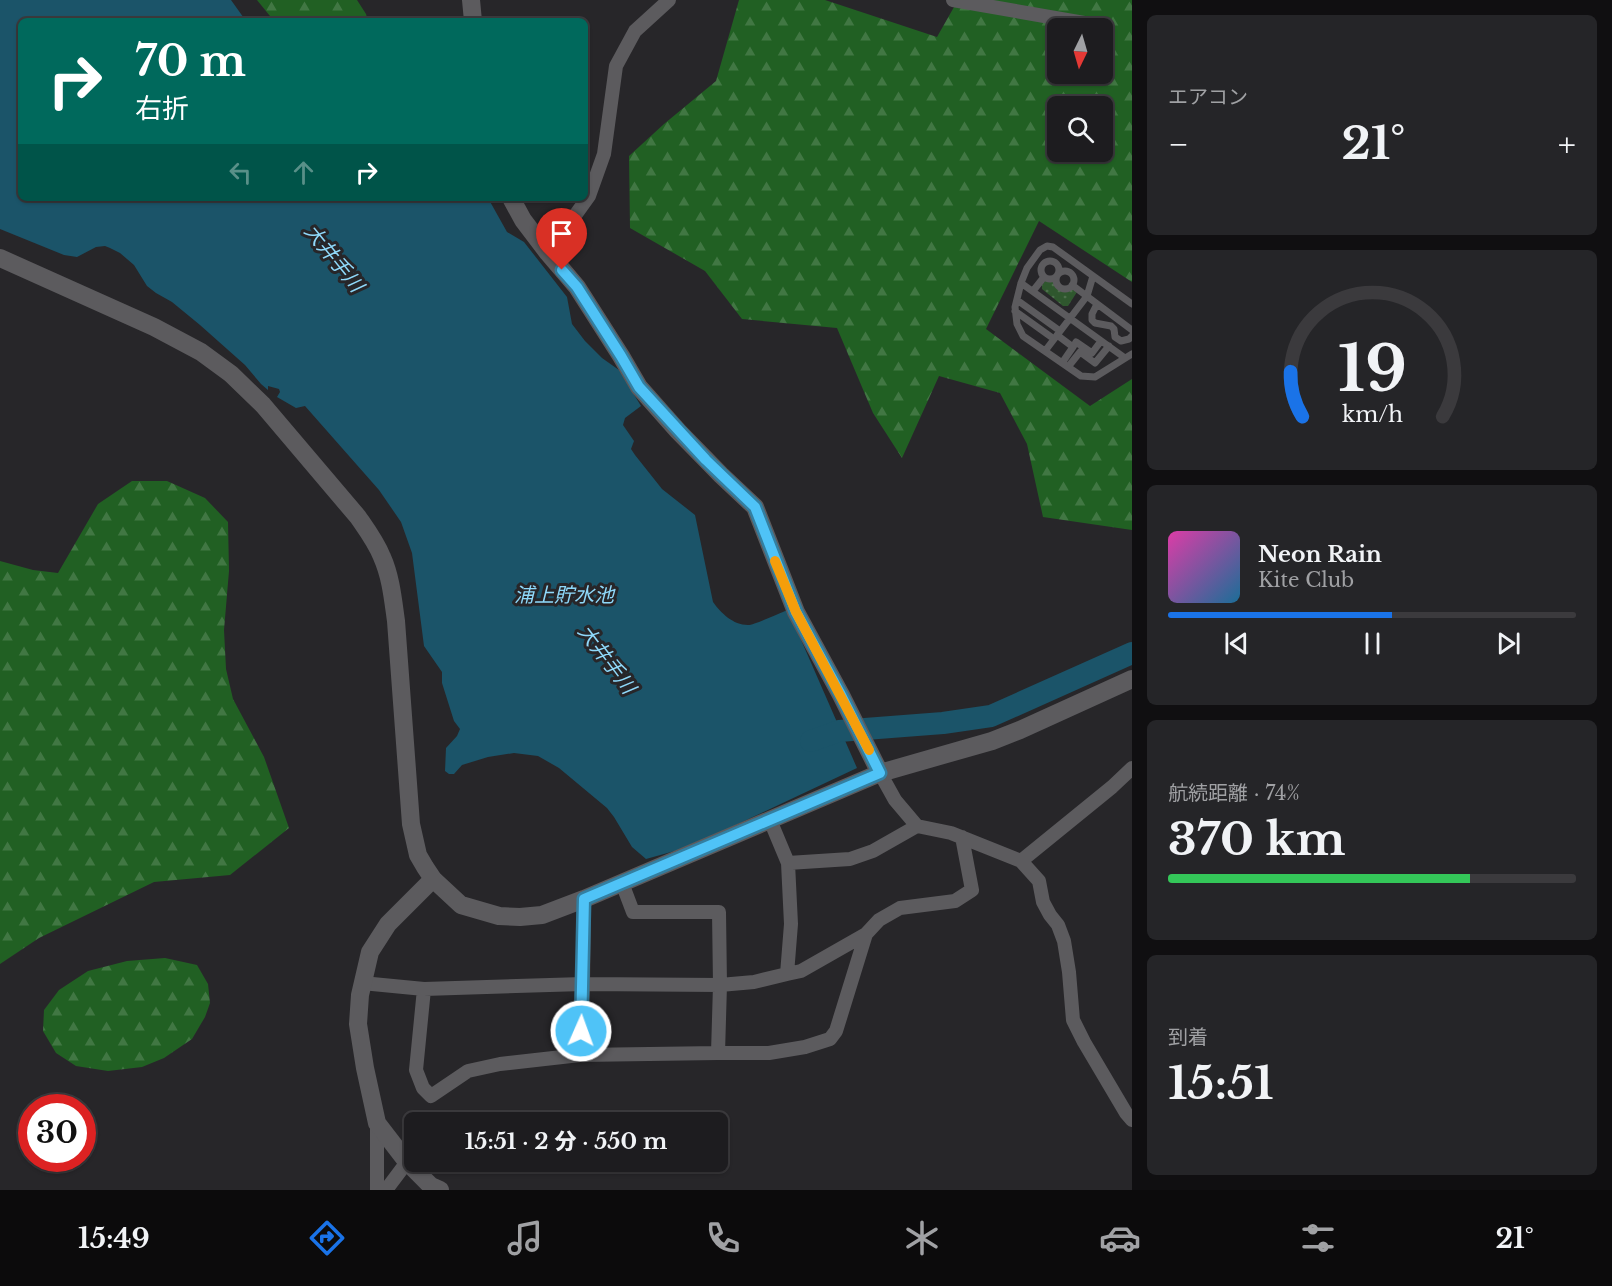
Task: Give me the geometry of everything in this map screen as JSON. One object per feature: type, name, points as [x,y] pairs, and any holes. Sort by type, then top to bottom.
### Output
[{"type":"street","points":[[471,0],[473,18]]},
{"type":"street","points":[[588,197],[604,154],[616,66],[635,31],[669,0]]},
{"type":"street","points":[[953,0],[1056,18]]},
{"type":"street","points":[[514,201],[523,220],[577,287],[639,387],[685,438],[755,507],[796,612],[895,800],[917,826],[951,833],[1021,861],[1039,881],[1043,902],[1058,925],[1064,940],[1073,1020],[1132,1120]]},
{"type":"street","points":[[548,253],[585,201]]},
{"type":"street","points":[[0,258],[154,327],[201,352],[231,374],[263,405],[358,517],[383,558],[392,591],[411,824],[418,855],[433,879],[460,905],[500,916],[542,915],[880,773],[992,741],[1132,679]]},
{"type":"street","points":[[1021,861],[1132,768]]},
{"type":"street","points":[[770,820],[788,864],[791,924],[787,974]]},
{"type":"street","points":[[788,864],[850,859],[873,851],[917,826]]},
{"type":"street","points":[[362,983],[424,989],[583,984],[720,985],[754,982],[801,971],[866,934],[879,920],[900,908],[955,901],[972,890],[962,837]]},
{"type":"street","points":[[377,1190],[377,1123],[358,1024],[362,983],[370,952],[388,924],[433,879]]},
{"type":"street","points":[[622,882],[633,912],[719,912],[718,1053]]},
{"type":"street","points":[[580,1055],[584,899]]},
{"type":"street","points":[[424,989],[416,1070],[423,1088],[431,1096],[468,1071],[500,1064],[580,1055],[769,1053],[830,1040],[836,1031],[866,934]]},
{"type":"street","points":[[377,1123],[404,1158]]},
{"type":"street","points":[[386,1190],[404,1166]]},
{"type":"street","points":[[417,1172],[431,1186],[440,1190]]},
{"type":"lane","points":[[1021,283],[1105,343],[1129,356],[1095,377],[1081,376],[1023,336],[1017,324],[1015,311],[1021,283],[1036,255],[1047,246],[1053,247],[1132,304]]},
{"type":"lane","points":[[1036,255],[1043,264],[1044,277]]},
{"type":"lane","points":[[1043,264],[1048,261],[1057,264],[1059,270],[1057,275],[1056,281],[1058,286],[1067,288],[1074,280],[1070,272],[1064,271],[1057,275],[1050,279],[1044,277]]},
{"type":"lane","points":[[1045,351],[1087,296],[1093,276]]},
{"type":"lane","points":[[1033,291],[1044,277]]},
{"type":"lane","points":[[1072,285],[1132,330]]},
{"type":"lane","points":[[1017,300],[1072,347]]},
{"type":"lane","points":[[1097,304],[1092,320],[1095,323],[1111,326],[1115,337]]},
{"type":"lane","points":[[1015,311],[1057,335]]},
{"type":"lane","points":[[1115,337],[1125,340],[1132,336]]},
{"type":"lane","points":[[1065,365],[1076,342],[1092,353],[1115,337]]},
{"type":"lane","points":[[1065,365],[1080,352],[1095,363],[1105,343]]},
{"type":"green space","points":[[257,0],[357,0],[367,18],[272,18]]},
{"type":"green space","points":[[739,0],[825,0],[937,37],[958,0],[1132,0],[1132,282],[1039,221],[986,329],[1090,406],[1132,379],[1132,530],[1043,517],[1027,444],[1000,393],[939,376],[902,458],[873,413],[837,328],[742,319],[705,271],[630,228],[629,156],[716,81]]},
{"type":"green space","points":[[1046,280],[1054,280],[1060,290],[1071,289],[1077,292],[1068,306],[1063,306],[1042,289]]},
{"type":"green space","points":[[132,481],[167,481],[205,498],[228,522],[229,571],[224,630],[226,669],[233,699],[264,757],[289,828],[230,875],[154,882],[39,938],[0,964],[0,561],[33,570],[58,573],[98,504]]},
{"type":"green space","points":[[165,958],[197,965],[208,984],[210,1003],[192,1039],[164,1058],[142,1067],[108,1071],[76,1066],[56,1053],[43,1031],[44,1010],[59,990],[88,971],[127,961]]},
{"type":"water","name":"浦上貯水池","points":[[0,0],[231,0],[244,18],[18,18],[18,201],[490,201],[507,232],[524,242],[567,297],[572,324],[602,358],[619,370],[641,406],[625,418],[623,425],[634,441],[631,449],[662,489],[695,515],[713,602],[728,618],[748,625],[788,610],[857,768],[689,847],[646,859],[632,847],[607,808],[559,768],[538,756],[514,753],[488,757],[462,765],[454,774],[449,774],[445,771],[446,748],[460,729],[454,721],[442,683],[442,672],[424,646],[412,553],[401,522],[379,490],[305,406],[296,408],[277,397],[279,389],[268,386],[268,390],[245,365],[200,325],[172,302],[147,286],[134,265],[120,253],[105,246],[96,247],[77,257],[64,255],[0,229]]},
{"type":"waterway","name":"大井手川","points":[[811,741],[839,731],[943,723],[991,716],[1132,653]]},
{"type":"slow traffic","points":[[775,561],[796,612],[869,750]]},
{"type":"route","points":[[562,270],[577,287],[639,387],[706,460],[755,507],[796,612],[880,773],[584,899],[581,1031]]}]
